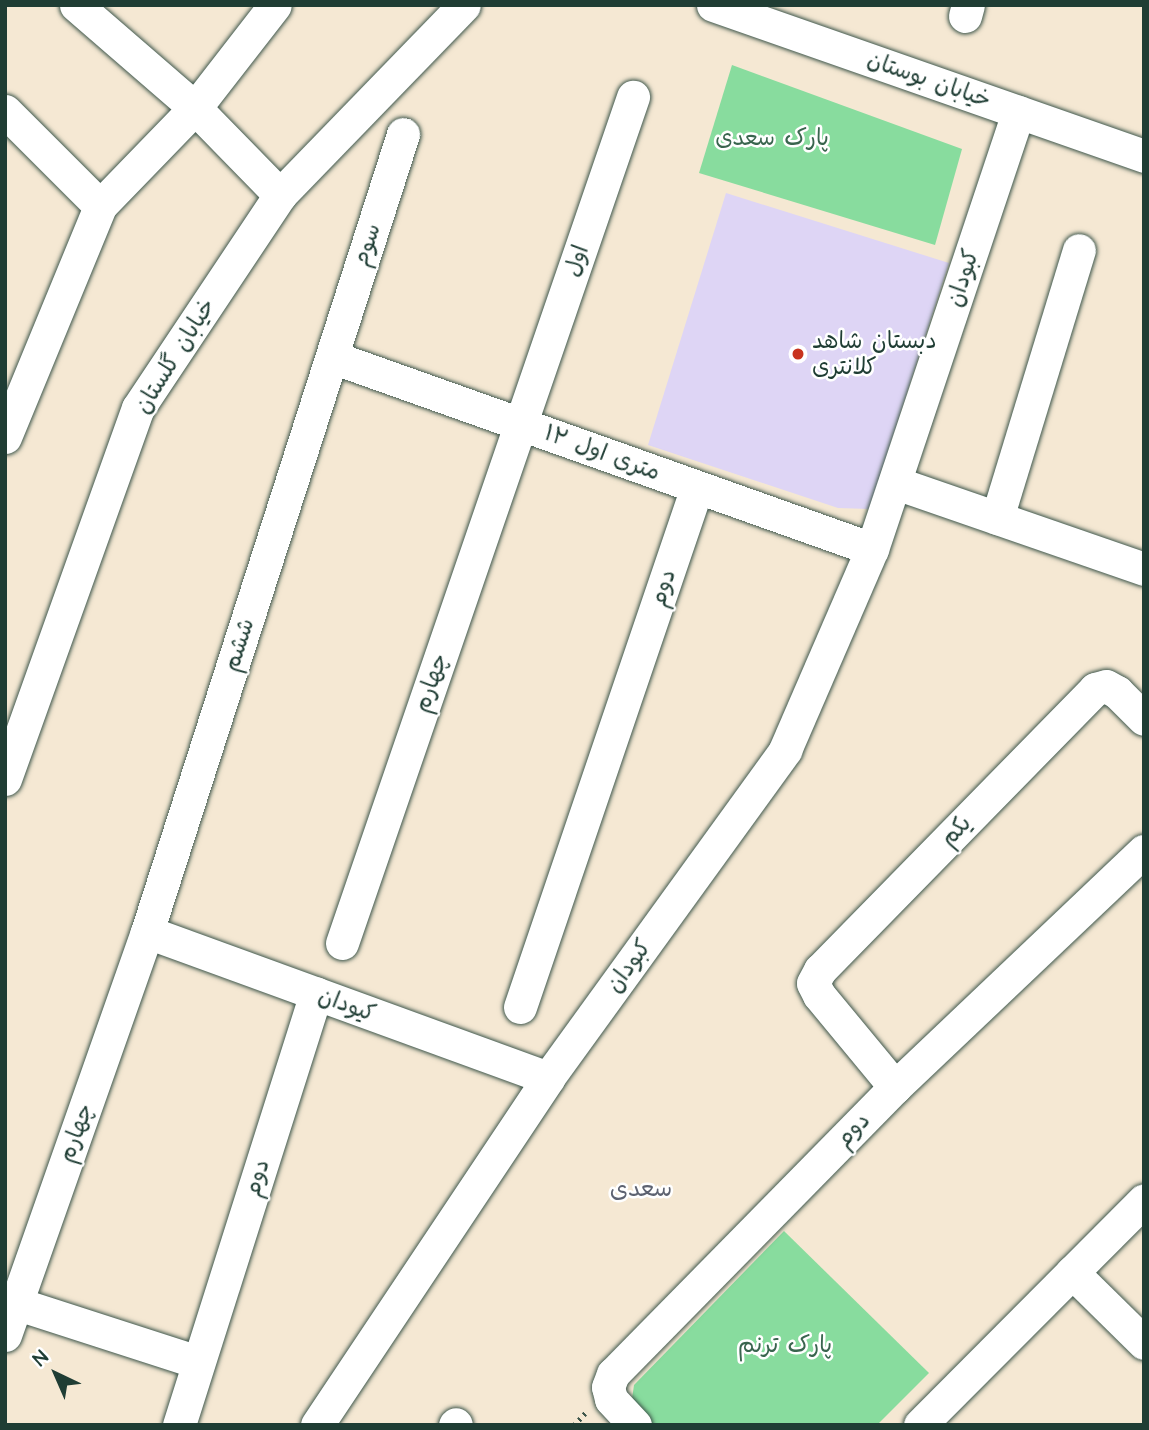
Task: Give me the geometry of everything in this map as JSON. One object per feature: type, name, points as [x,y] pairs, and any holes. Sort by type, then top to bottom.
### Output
[{"type":"street","points":[[76,5],[195,108],[280,195]]},
{"type":"street","points":[[5,438],[15,384],[100,206],[195,108],[275,5]]},
{"type":"street","name":"خیابان گلستان","points":[[7,764],[138,408],[280,195],[464,5]]},
{"type":"street","name":"خیابان بوستان","points":[[713,5],[789,18],[1018,112],[1142,151]]},
{"type":"street","name":"اول","points":[[521,424],[633,97]]},
{"type":"street","name":"کبودان","points":[[317,1425],[548,1078],[785,750],[872,549],[1018,112]]},
{"type":"street","points":[[8,118],[100,206]]},
{"type":"street","name":"سوم","points":[[332,357],[403,134]]},
{"type":"street","points":[[998,518],[1079,250]]},
{"type":"street","name":"۱۲ متری اول","points":[[332,357],[872,549]]},
{"type":"street","name":"ششم","points":[[147,932],[332,357]]},
{"type":"street","name":"چهارم","points":[[342,943],[521,424]]},
{"type":"street","points":[[895,483],[1144,569]]},
{"type":"street","name":"دوم","points":[[520,1007],[697,487]]},
{"type":"street","name":"یکم","points":[[895,1087],[819,995],[813,983],[820,970],[1095,689],[1106,686],[1117,692],[1144,719]]},
{"type":"street","name":"دوم","points":[[635,1425],[611,1399],[608,1387],[613,1374],[895,1087],[1144,851]]},
{"type":"street","name":"چهارم","points":[[5,1335],[147,932]]},
{"type":"street","name":"کیودان","points":[[147,932],[548,1078]]},
{"type":"street","name":"دوم","points":[[179,1425],[316,993]]},
{"type":"street","points":[[920,1425],[1144,1200]]},
{"type":"street","points":[[1072,1272],[1144,1343]]},
{"type":"street","points":[[15,1303],[198,1362]]},
{"type":"shaded area","name":"دبستان شاهد کلانتری","points":[[726,193],[949,263],[869,509],[838,508],[648,445]]},
{"type":"green space","name":"پارک سعدی","points":[[732,65],[962,149],[935,245],[699,173]]},
{"type":"green space","name":"پارک ترنم","points":[[784,1231],[929,1373],[877,1425],[649,1425],[631,1406],[634,1385]]},
{"type":"place","name":"دبستان شاهد کلانتری","points":[[798,354]]},
{"type":"district","name":"سعدی","points":[[641,1190]]}]
